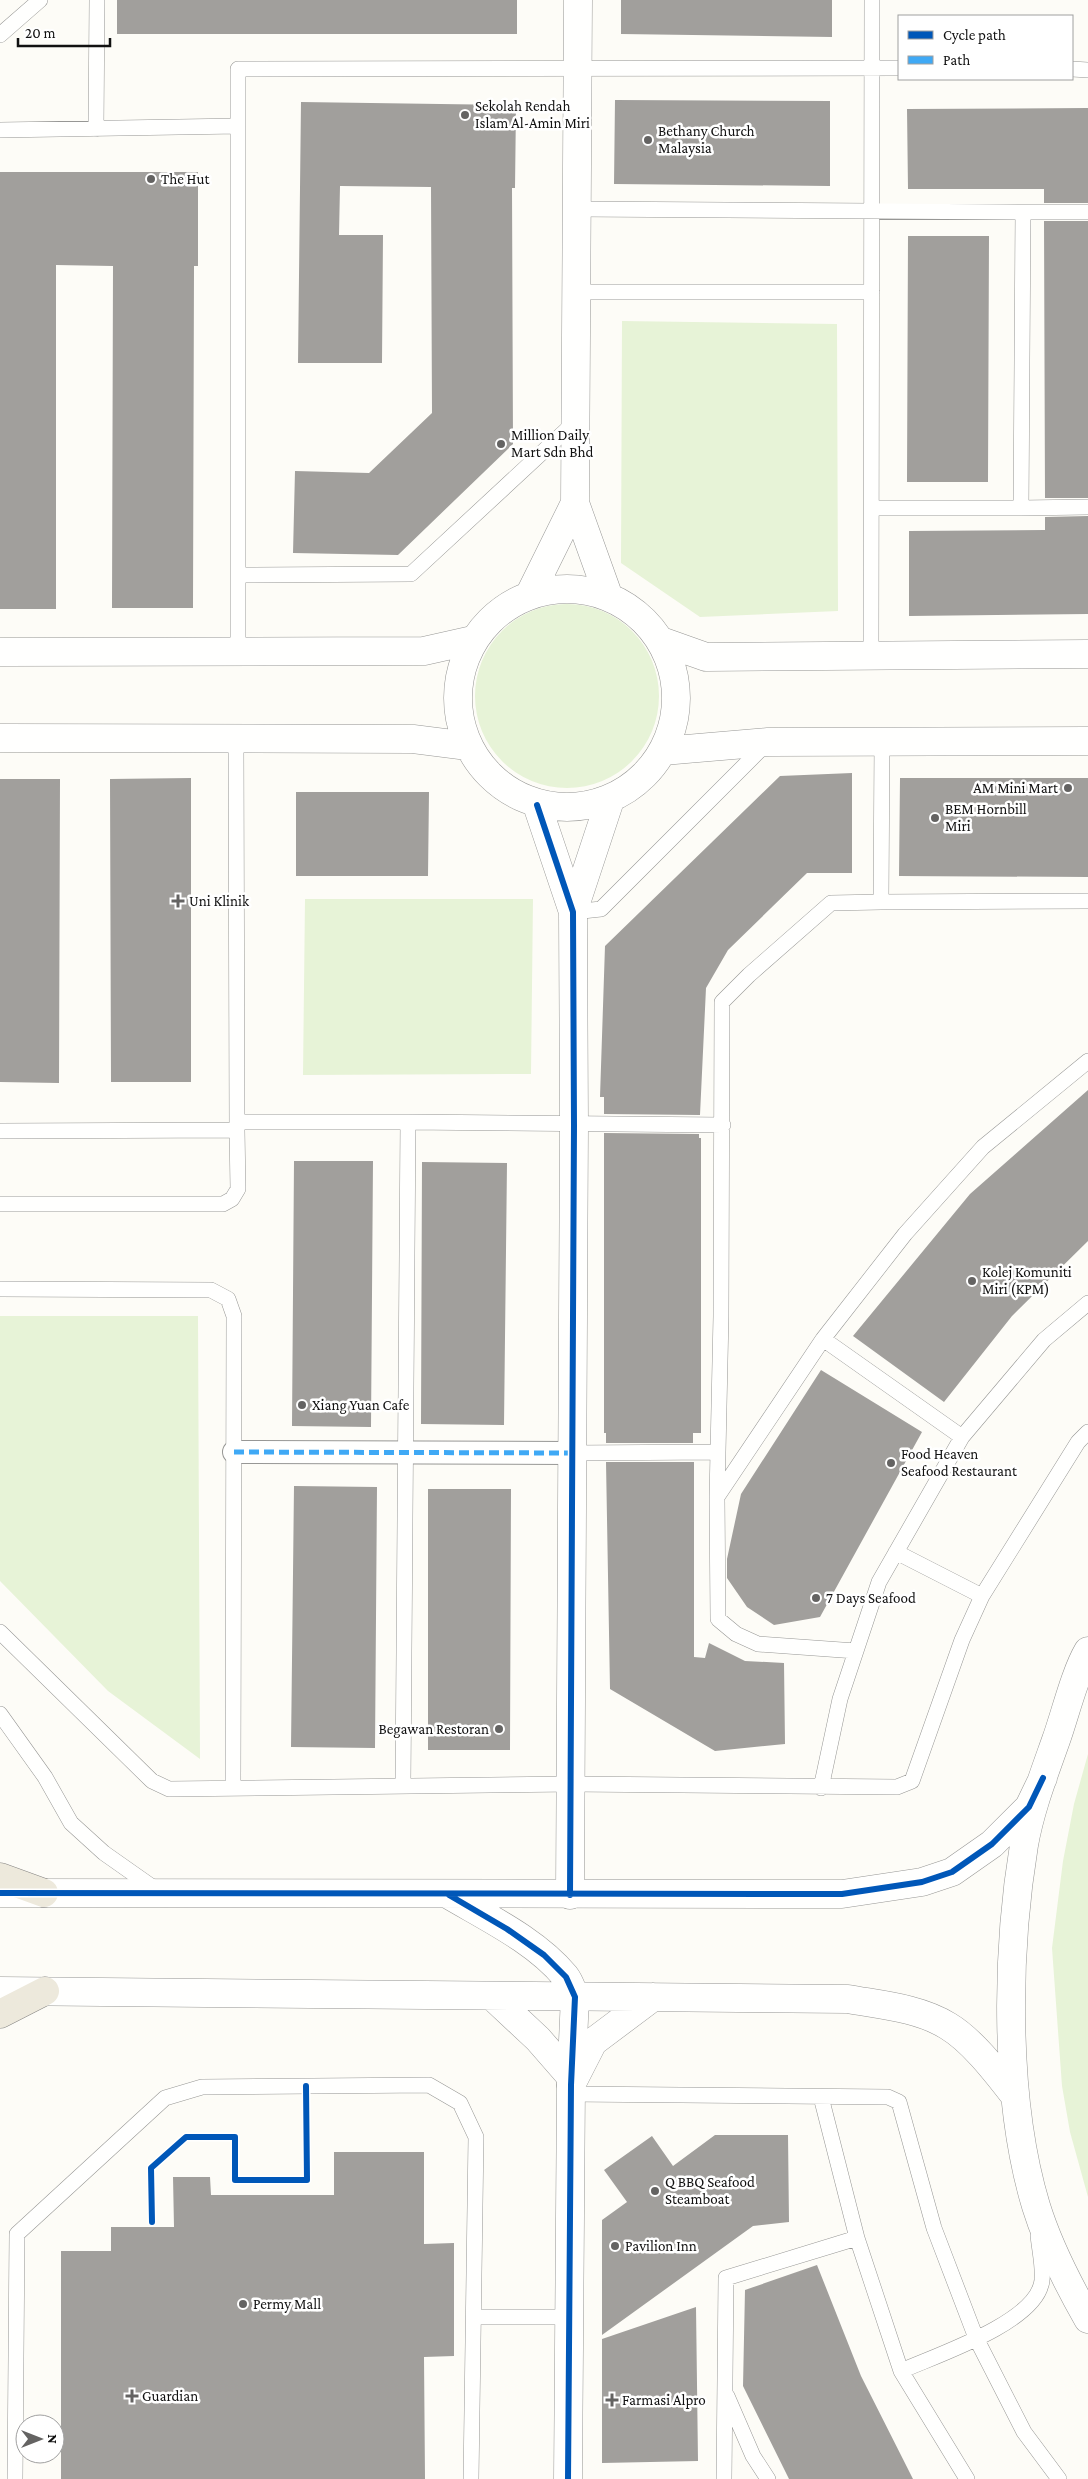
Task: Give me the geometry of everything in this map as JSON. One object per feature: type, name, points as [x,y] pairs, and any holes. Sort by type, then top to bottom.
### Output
[{"type":"main road","points":[[0,1877],[44,1893]]},
{"type":"main road","points":[[0,2014],[45,1991]]},
{"type":"street","points":[[578,0],[575,503],[608,595]]},
{"type":"street","points":[[530,594],[575,503]]},
{"type":"street","points":[[556,588],[582,588],[608,595],[638,614],[662,641],[675,677],[676,715],[663,752],[641,781],[610,800],[574,808],[537,805],[509,792],[485,772],[468,746],[458,711],[459,674],[473,640],[498,612],[530,594],[556,588]]},
{"type":"street","points":[[0,652],[424,651],[473,640]]},
{"type":"street","points":[[662,641],[706,657],[871,654],[1088,654]]},
{"type":"street","points":[[0,738],[413,739],[468,746]]},
{"type":"street","points":[[663,752],[768,742],[1088,741]]},
{"type":"street","points":[[573,912],[610,800]]},
{"type":"street","points":[[537,805],[573,912],[572,1784],[570,1894]]},
{"type":"street","points":[[234,1452],[573,1452]]},
{"type":"street","points":[[1088,1651],[1043,1778],[1024,1844],[1014,1923],[1012,2008],[1015,2096],[1036,2206],[1067,2282],[1088,2319]]},
{"type":"street","points":[[0,1893],[842,1894],[922,1882],[952,1872],[992,1844],[1028,1807],[1043,1778]]},
{"type":"street","points":[[448,1894],[507,1929],[544,1955],[566,1977],[575,1997],[572,2086],[568,2479]]},
{"type":"street","points":[[0,1991],[848,1999],[909,2010],[949,2026],[986,2060],[1015,2096]]},
{"type":"street","points":[[492,1996],[538,2039],[572,2086]]},
{"type":"street","points":[[572,2086],[593,2042],[653,1997]]},
{"type":"lane","points":[[0,35],[40,0]]},
{"type":"lane","points":[[96,128],[97,0]]},
{"type":"lane","points":[[871,654],[872,0]]},
{"type":"lane","points":[[238,651],[238,69],[898,68]]},
{"type":"lane","points":[[1073,70],[1088,70]]},
{"type":"lane","points":[[0,130],[238,126]]},
{"type":"lane","points":[[577,209],[1088,212]]},
{"type":"lane","points":[[1021,508],[1023,212]]},
{"type":"lane","points":[[576,292],[872,292]]},
{"type":"lane","points":[[238,575],[412,574],[575,422]]},
{"type":"lane","points":[[872,508],[1088,507]]},
{"type":"lane","points":[[0,1204],[223,1204],[232,1199],[238,1189],[236,739]]},
{"type":"lane","points":[[573,912],[601,909],[768,742]]},
{"type":"lane","points":[[881,902],[882,742]]},
{"type":"lane","points":[[856,1651],[758,1644],[736,1634],[718,1619],[717,1497],[722,1002],[749,975],[831,903],[1088,901]]},
{"type":"lane","points":[[717,1497],[823,1339],[905,1234],[983,1148],[1088,1061]]},
{"type":"lane","points":[[403,1785],[408,1122]]},
{"type":"lane","points":[[0,1131],[408,1122],[574,1126],[722,1126]]},
{"type":"lane","points":[[0,1289],[211,1290],[228,1299],[234,1316],[233,1788]]},
{"type":"lane","points":[[821,1788],[840,1699],[879,1582],[962,1437],[1044,1340],[1088,1303]]},
{"type":"lane","points":[[823,1339],[962,1437]]},
{"type":"lane","points":[[0,1632],[161,1787],[169,1789],[572,1784],[821,1788],[897,1787],[912,1781],[962,1640],[982,1596],[1078,1442],[1088,1432]]},
{"type":"lane","points":[[573,1452],[718,1452]]},
{"type":"lane","points":[[896,1552],[982,1596]]},
{"type":"lane","points":[[0,1714],[45,1776],[71,1823],[104,1853],[162,1894]]},
{"type":"lane","points":[[15,2479],[17,2234],[165,2098],[202,2087],[429,2085],[460,2103],[476,2137],[471,2479]]},
{"type":"lane","points":[[572,2086],[821,2097],[888,2097],[899,2102],[934,2228],[976,2338],[1024,2432],[1060,2479]]},
{"type":"lane","points":[[821,2097],[858,2238],[901,2371],[960,2477]]},
{"type":"lane","points":[[901,2371],[1007,2323],[1029,2306],[1042,2284],[1036,2206]]},
{"type":"lane","points":[[724,2479],[726,2278],[858,2238]]},
{"type":"lane","points":[[474,2317],[569,2317]]},
{"type":"lane","points":[[725,2390],[753,2456],[768,2479]]},
{"type":"green space","points":[[622,321],[837,324],[838,611],[700,617],[621,563]]},
{"type":"green space","points":[[558,604],[576,604],[602,611],[618,619],[632,631],[644,645],[652,661],[659,687],[659,705],[652,731],[644,747],[632,761],[618,773],[594,784],[576,788],[558,788],[540,784],[516,773],[490,747],[479,723],[475,705],[475,687],[479,669],[490,645],[516,619],[540,608]]},
{"type":"green space","points":[[305,899],[533,899],[531,1074],[303,1075]]},
{"type":"green space","points":[[0,1316],[198,1316],[200,1759],[108,1691],[0,1581]]},
{"type":"green space","points":[[1088,1754],[1088,2197],[1070,2132],[1062,2086],[1052,1948],[1063,1861],[1074,1804]]},
{"type":"building","points":[[117,0],[517,0],[517,34],[117,34]]},
{"type":"building","points":[[621,0],[832,0],[832,37],[621,34]]},
{"type":"building","points":[[615,100],[830,101],[830,186],[614,184]]},
{"type":"building","points":[[301,102],[516,105],[515,188],[512,188],[513,444],[398,555],[293,553],[295,471],[369,473],[432,413],[431,187],[340,186],[339,235],[383,235],[382,363],[298,363]]},
{"type":"building","points":[[1088,108],[1088,203],[1044,203],[1044,189],[908,189],[907,109]]},
{"type":"building","points":[[0,172],[198,172],[198,266],[194,266],[193,608],[112,608],[113,266],[56,265],[56,609],[0,609]]},
{"type":"building","points":[[1044,221],[1088,221],[1088,498],[1045,498]]},
{"type":"building","points":[[908,236],[989,236],[988,482],[907,482]]},
{"type":"building","points":[[1088,516],[1088,614],[909,616],[909,531],[1045,530],[1045,517]]},
{"type":"building","points":[[852,773],[852,873],[807,873],[728,950],[706,988],[700,1115],[604,1114],[604,1097],[600,1097],[605,946],[780,776]]},
{"type":"building","points":[[191,778],[191,1082],[111,1082],[110,779]]},
{"type":"building","points":[[900,778],[1088,778],[1088,877],[899,876]]},
{"type":"building","points":[[0,779],[60,779],[59,1083],[0,1082]]},
{"type":"building","points":[[296,792],[429,792],[428,876],[296,876]]},
{"type":"building","name":"Kolej Komuniti Miri (KPM)","points":[[1088,1090],[1088,1241],[1012,1316],[944,1402],[853,1336],[970,1194]]},
{"type":"building","points":[[604,1133],[699,1134],[699,1138],[701,1138],[701,1433],[693,1433],[693,1443],[606,1443],[606,1433],[604,1433]]},
{"type":"building","points":[[294,1161],[373,1161],[371,1427],[292,1426]]},
{"type":"building","points":[[422,1162],[507,1163],[504,1425],[421,1424]]},
{"type":"building","points":[[821,1370],[922,1432],[820,1617],[774,1625],[747,1607],[727,1578],[727,1559],[741,1494]]},
{"type":"building","points":[[606,1462],[694,1462],[694,1657],[705,1658],[709,1643],[745,1661],[784,1663],[785,1744],[715,1751],[610,1689]]},
{"type":"building","points":[[294,1486],[377,1487],[375,1748],[291,1747]]},
{"type":"building","points":[[428,1489],[511,1489],[510,1750],[428,1750]]},
{"type":"building","points":[[715,2135],[788,2135],[789,2222],[753,2226],[602,2335],[602,2220],[627,2202],[604,2170],[652,2136],[673,2166]]},
{"type":"building","name":"Permy Mall","points":[[334,2152],[424,2152],[424,2244],[454,2243],[454,2356],[424,2357],[425,2479],[61,2479],[61,2464],[65,2464],[65,2414],[61,2414],[61,2251],[111,2251],[111,2227],[174,2227],[173,2177],[210,2177],[211,2195],[334,2195]]},
{"type":"building","points":[[817,2265],[861,2376],[913,2479],[789,2479],[743,2386],[745,2290]]},
{"type":"building","points":[[696,2307],[698,2461],[602,2463],[602,2339]]},
{"type":"marked path","points":[[234,1452],[573,1453]]},
{"type":"cycle path","points":[[537,805],[573,912],[574,1125],[570,1895]]},
{"type":"cycle path","points":[[0,1893],[842,1894],[922,1882],[952,1872],[992,1844],[1029,1807],[1043,1778]]},
{"type":"cycle path","points":[[449,1895],[507,1929],[544,1955],[566,1977],[575,1997],[571,2085],[568,2479]]},
{"type":"cycle path","points":[[152,2222],[151,2168],[186,2137],[235,2137],[235,2180],[307,2180],[306,2086]]},
{"type":"place","name":"Sekolah Rendah Islam Al-Amin Miri","points":[[465,115]]},
{"type":"place","name":"Bethany Church Malaysia","points":[[648,140]]},
{"type":"place","name":"The Hut","points":[[151,179]]},
{"type":"place","name":"Million Daily Mart Sdn Bhd","points":[[501,444]]},
{"type":"place","name":"AM Mini Mart","points":[[1068,788]]},
{"type":"place","name":"BEM Hornbill Miri","points":[[935,818]]},
{"type":"place","name":"Uni Klinik","points":[[178,901]]},
{"type":"place","name":"Kolej Komuniti Miri (KPM)","points":[[972,1281]]},
{"type":"place","name":"Xiang Yuan Cafe","points":[[302,1405]]},
{"type":"place","name":"Food Heaven Seafood Restaurant","points":[[891,1463]]},
{"type":"place","name":"7 Days Seafood","points":[[816,1598]]},
{"type":"place","name":"Begawan Restoran","points":[[499,1729]]},
{"type":"place","name":"Q BBQ Seafood Steamboat","points":[[655,2191]]},
{"type":"place","name":"Pavilion Inn","points":[[615,2246]]},
{"type":"place","name":"Permy Mall","points":[[243,2304]]},
{"type":"place","name":"Guardian","points":[[132,2396]]},
{"type":"place","name":"Farmasi Alpro","points":[[612,2400]]}]
